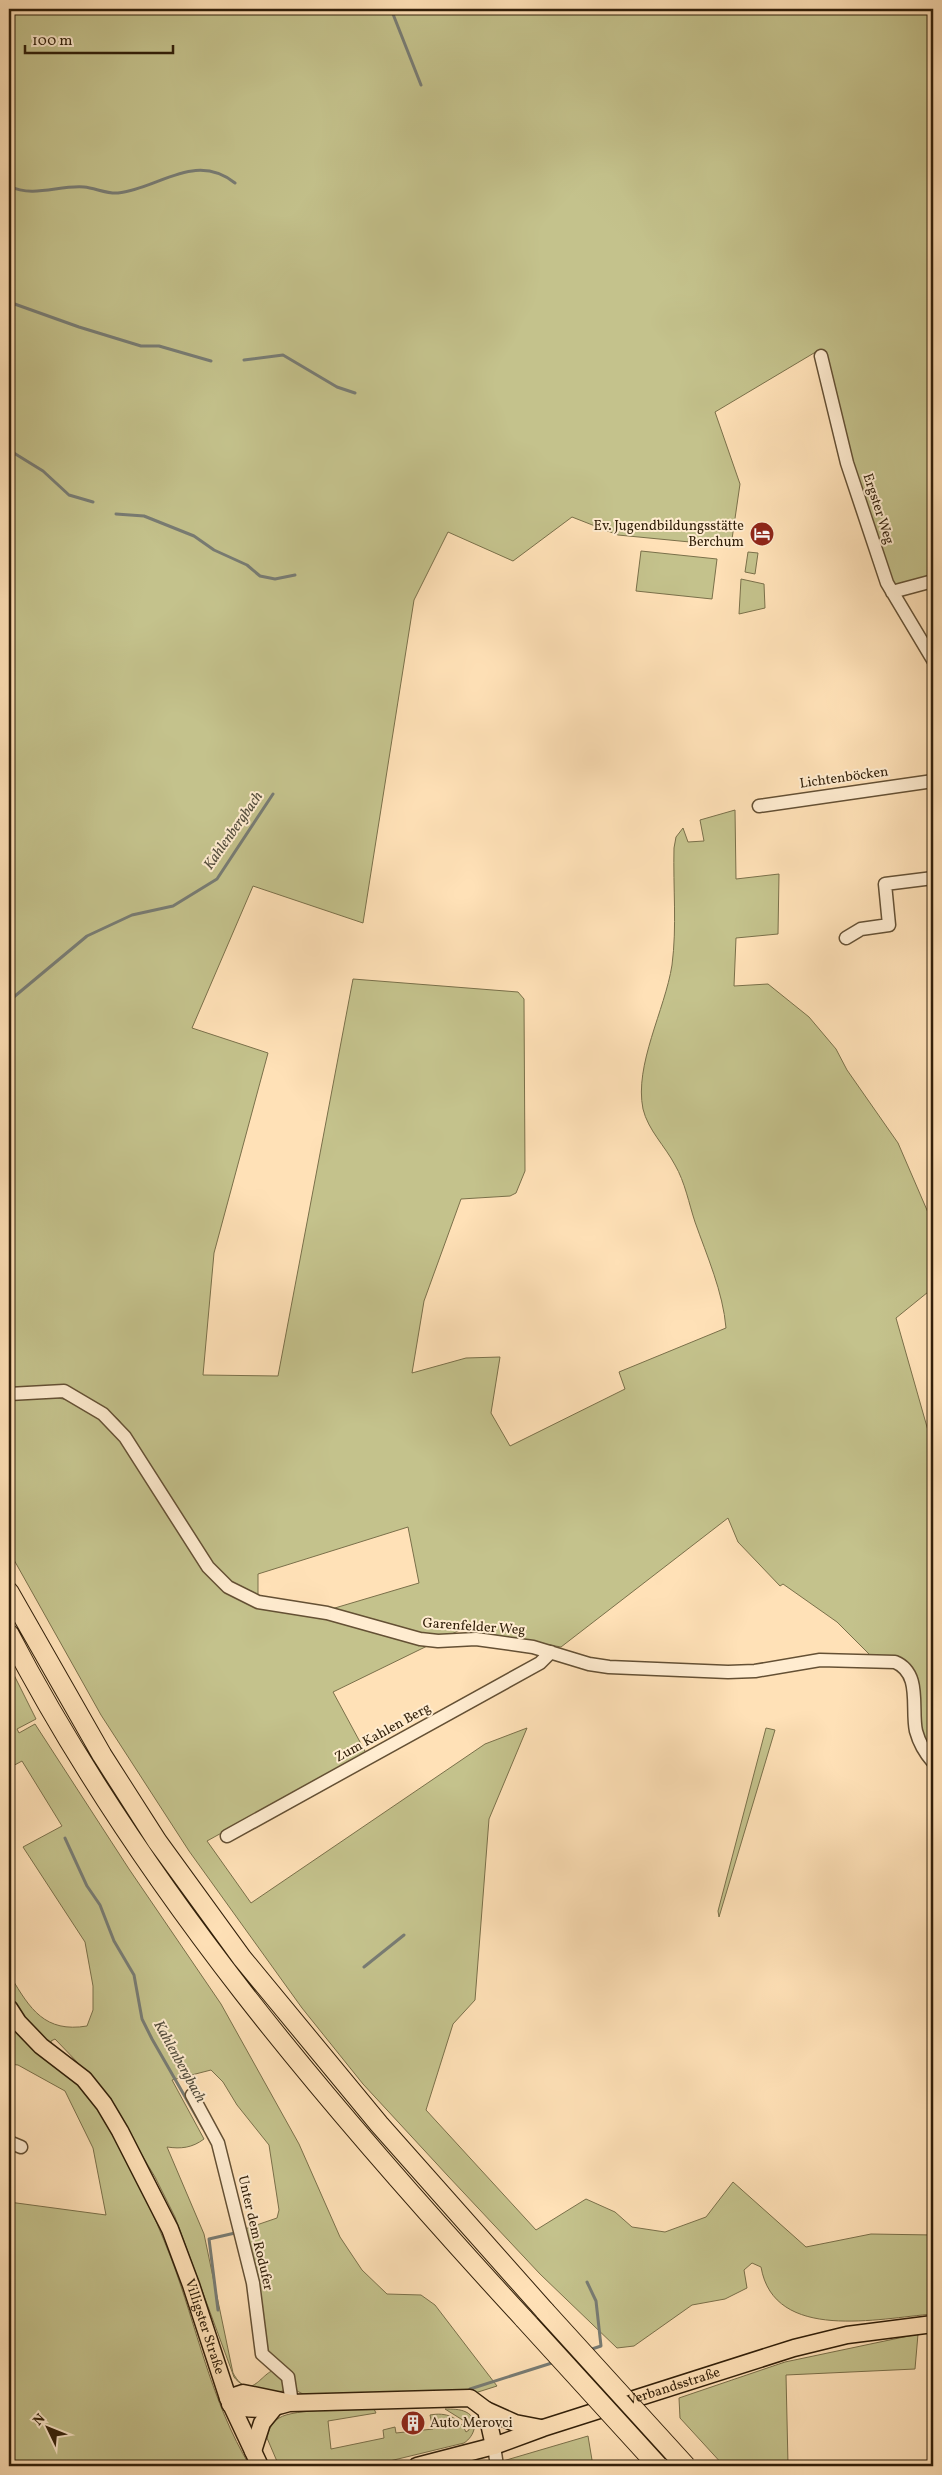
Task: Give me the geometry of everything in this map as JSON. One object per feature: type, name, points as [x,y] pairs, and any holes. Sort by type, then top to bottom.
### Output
[{"type":"highway","points":[[9,1592],[102,1755],[157,1841],[242,1958],[379,2124],[686,2466]]},
{"type":"highway","points":[[9,1634],[65,1735],[120,1823],[210,1951],[371,2149],[658,2466]]},
{"type":"main road","name":"Villigster Straße","points":[[9,2008],[18,2022],[41,2046],[84,2079],[104,2104],[120,2131],[170,2229],[191,2285],[229,2401],[260,2466]]},
{"type":"main road","name":"Verbandsstraße","points":[[418,2466],[494,2446],[543,2428],[794,2348],[847,2335],[933,2324]]},
{"type":"main road","points":[[229,2401],[241,2408],[285,2404],[460,2396],[470,2398],[486,2410],[515,2423],[543,2428]]},
{"type":"main road","points":[[253,2451],[262,2423],[285,2404]]},
{"type":"main road","points":[[486,2410],[494,2446]]},
{"type":"street","name":"Ergster Weg","points":[[821,356],[847,462],[883,573],[892,592],[933,660]]},
{"type":"street","points":[[892,592],[933,581]]},
{"type":"street","name":"Lichtenböcken","points":[[758,806],[933,781]]},
{"type":"street","points":[[846,938],[861,929],[889,925],[885,884],[933,878]]},
{"type":"street","name":"Garenfelder Weg","points":[[9,1394],[64,1391],[103,1414],[125,1437],[208,1566],[228,1587],[258,1602],[327,1613],[420,1639],[438,1641],[476,1639],[533,1647],[589,1664],[609,1667],[728,1672],[755,1671],[820,1660],[895,1662],[904,1668],[912,1680],[918,1738],[933,1762]]},
{"type":"street","name":"Zum Kahlen Berg","points":[[227,1836],[540,1663],[551,1652]]},
{"type":"street","name":"Unter dem Rodufer","points":[[192,2095],[218,2143],[253,2283],[262,2354],[288,2377],[285,2404]]},
{"type":"street","points":[[9,2142],[21,2146]]},
{"type":"street","points":[[494,2446],[498,2466]]},
{"type":"shaded area","points":[[9,9],[933,9],[933,581],[892,592],[819,350],[715,412],[740,484],[731,546],[618,535],[572,517],[513,561],[448,532],[414,600],[363,923],[253,886],[192,1028],[268,1053],[214,1253],[203,1375],[278,1376],[353,979],[518,992],[524,999],[525,1171],[516,1193],[510,1196],[461,1199],[424,1301],[412,1373],[466,1358],[500,1357],[491,1413],[510,1446],[625,1389],[619,1372],[726,1328],[722,1301],[682,1179],[645,1117],[641,1092],[643,1074],[646,1056],[672,965],[675,922],[674,848],[676,837],[683,828],[688,842],[704,841],[700,820],[735,810],[736,879],[779,874],[778,934],[736,938],[734,986],[768,984],[809,1017],[836,1049],[847,1070],[898,1143],[933,1224],[933,1288],[896,1318],[929,1434],[933,1433],[933,1757],[924,1742],[911,1667],[904,1659],[870,1655],[837,1622],[783,1584],[780,1586],[738,1542],[728,1518],[561,1647],[462,1629],[333,1692],[366,1753],[207,1841],[251,1903],[485,1744],[527,1728],[489,1819],[475,2000],[453,2024],[426,2110],[536,2230],[586,2199],[615,2212],[632,2227],[665,2232],[706,2217],[733,2182],[806,2247],[871,2234],[933,2235],[933,2314],[859,2321],[832,2321],[807,2316],[786,2307],[770,2291],[761,2267],[752,2263],[744,2270],[747,2288],[725,2299],[692,2305],[634,2346],[617,2348],[540,2274],[448,2176],[363,2084],[302,2008],[189,1851],[101,1715],[9,1551]],"holes":[[[42,1386],[64,1389],[84,1396],[93,1400],[119,1420],[215,1569],[109,1424],[76,1402],[41,1394]],[[408,1527],[419,1583],[318,1613],[258,1605],[258,1574]]]},
{"type":"shaded area","points":[[641,551],[717,559],[712,599],[636,591]]},
{"type":"shaded area","points":[[748,552],[758,553],[755,574],[745,572]]},
{"type":"shaded area","points":[[741,579],[764,584],[765,608],[739,614]]},
{"type":"shaded area","points":[[9,1665],[36,1719],[17,1729],[19,1733],[35,1724],[129,1869],[221,2004],[299,2144],[340,2237],[362,2270],[387,2294],[421,2295],[435,2305],[497,2386],[475,2393],[464,2390],[313,2395],[303,2394],[295,2390],[291,2374],[268,2358],[265,2353],[256,2283],[242,2230],[277,2218],[279,2210],[269,2145],[237,2105],[223,2082],[211,2070],[172,2080],[204,2139],[186,2147],[167,2147],[204,2234],[233,2373],[239,2381],[234,2377],[175,2217],[155,2177],[102,2088],[55,2039],[51,2041],[51,2046],[27,2026],[16,2014],[9,2001],[9,1977],[11,1977],[32,2008],[50,2022],[60,2026],[87,2026],[93,2010],[93,1986],[85,1942],[23,1847],[62,1826],[22,1761],[9,1768]]},
{"type":"shaded area","points":[[766,1728],[775,1730],[719,1917],[718,1911]]},
{"type":"shaded area","points":[[9,2022],[27,2043],[71,2073],[83,2086],[104,2116],[142,2189],[164,2241],[215,2390],[236,2442],[250,2466],[9,2466],[9,2202],[106,2215],[93,2148],[65,2091],[18,2065],[9,2064]]},
{"type":"shaded area","points":[[918,2334],[915,2369],[786,2375],[788,2464],[793,2466],[724,2466],[680,2418],[679,2398],[785,2362]]},
{"type":"shaded area","points":[[276,2370],[284,2376],[287,2383],[283,2391],[277,2392],[256,2390],[245,2386],[256,2384],[271,2371]]},
{"type":"shaded area","points":[[374,2409],[376,2413],[328,2421],[331,2449],[384,2438],[383,2430],[395,2427],[396,2433],[433,2429],[430,2415],[436,2414],[447,2415],[456,2419],[466,2432],[469,2430],[469,2424],[445,2409],[466,2412],[473,2419],[474,2428],[471,2436],[464,2443],[369,2466],[279,2466],[267,2438],[274,2422],[287,2415],[311,2411]]},
{"type":"shaded area","points":[[588,2436],[593,2466],[504,2466],[503,2461]]},
{"type":"waterway","points":[[391,9],[421,85]]},
{"type":"waterway","points":[[9,186],[28,191],[84,187],[118,193],[133,190],[176,174],[205,170],[220,174],[235,183]]},
{"type":"waterway","points":[[9,302],[79,327],[141,346],[159,346],[211,361]]},
{"type":"waterway","points":[[244,360],[283,355],[337,387],[355,393]]},
{"type":"waterway","points":[[9,450],[43,471],[69,495],[93,502]]},
{"type":"waterway","points":[[116,514],[144,516],[194,536],[214,550],[247,565],[260,576],[275,579],[295,575]]},
{"type":"waterway","name":"Kahlenbergbach","points":[[9,1001],[87,936],[132,915],[173,906],[217,879],[273,794]]},
{"type":"waterway","name":"Kahlenbergbach","points":[[65,1838],[87,1886],[100,1905],[114,1941],[134,1975],[142,2019],[203,2128]]},
{"type":"waterway","points":[[364,1967],[404,1935]]},
{"type":"waterway","name":"Kahlenbergbach","points":[[218,2310],[209,2239],[235,2233],[235,2230]]},
{"type":"waterway","points":[[587,2282],[596,2301],[601,2346],[589,2350]]},
{"type":"waterway","points":[[470,2389],[555,2362]]},
{"type":"place","name":"Ev. Jugendbildungsstätte Berchum","points":[[762,534]]},
{"type":"place","name":"Auto Merovci","points":[[413,2423]]}]
